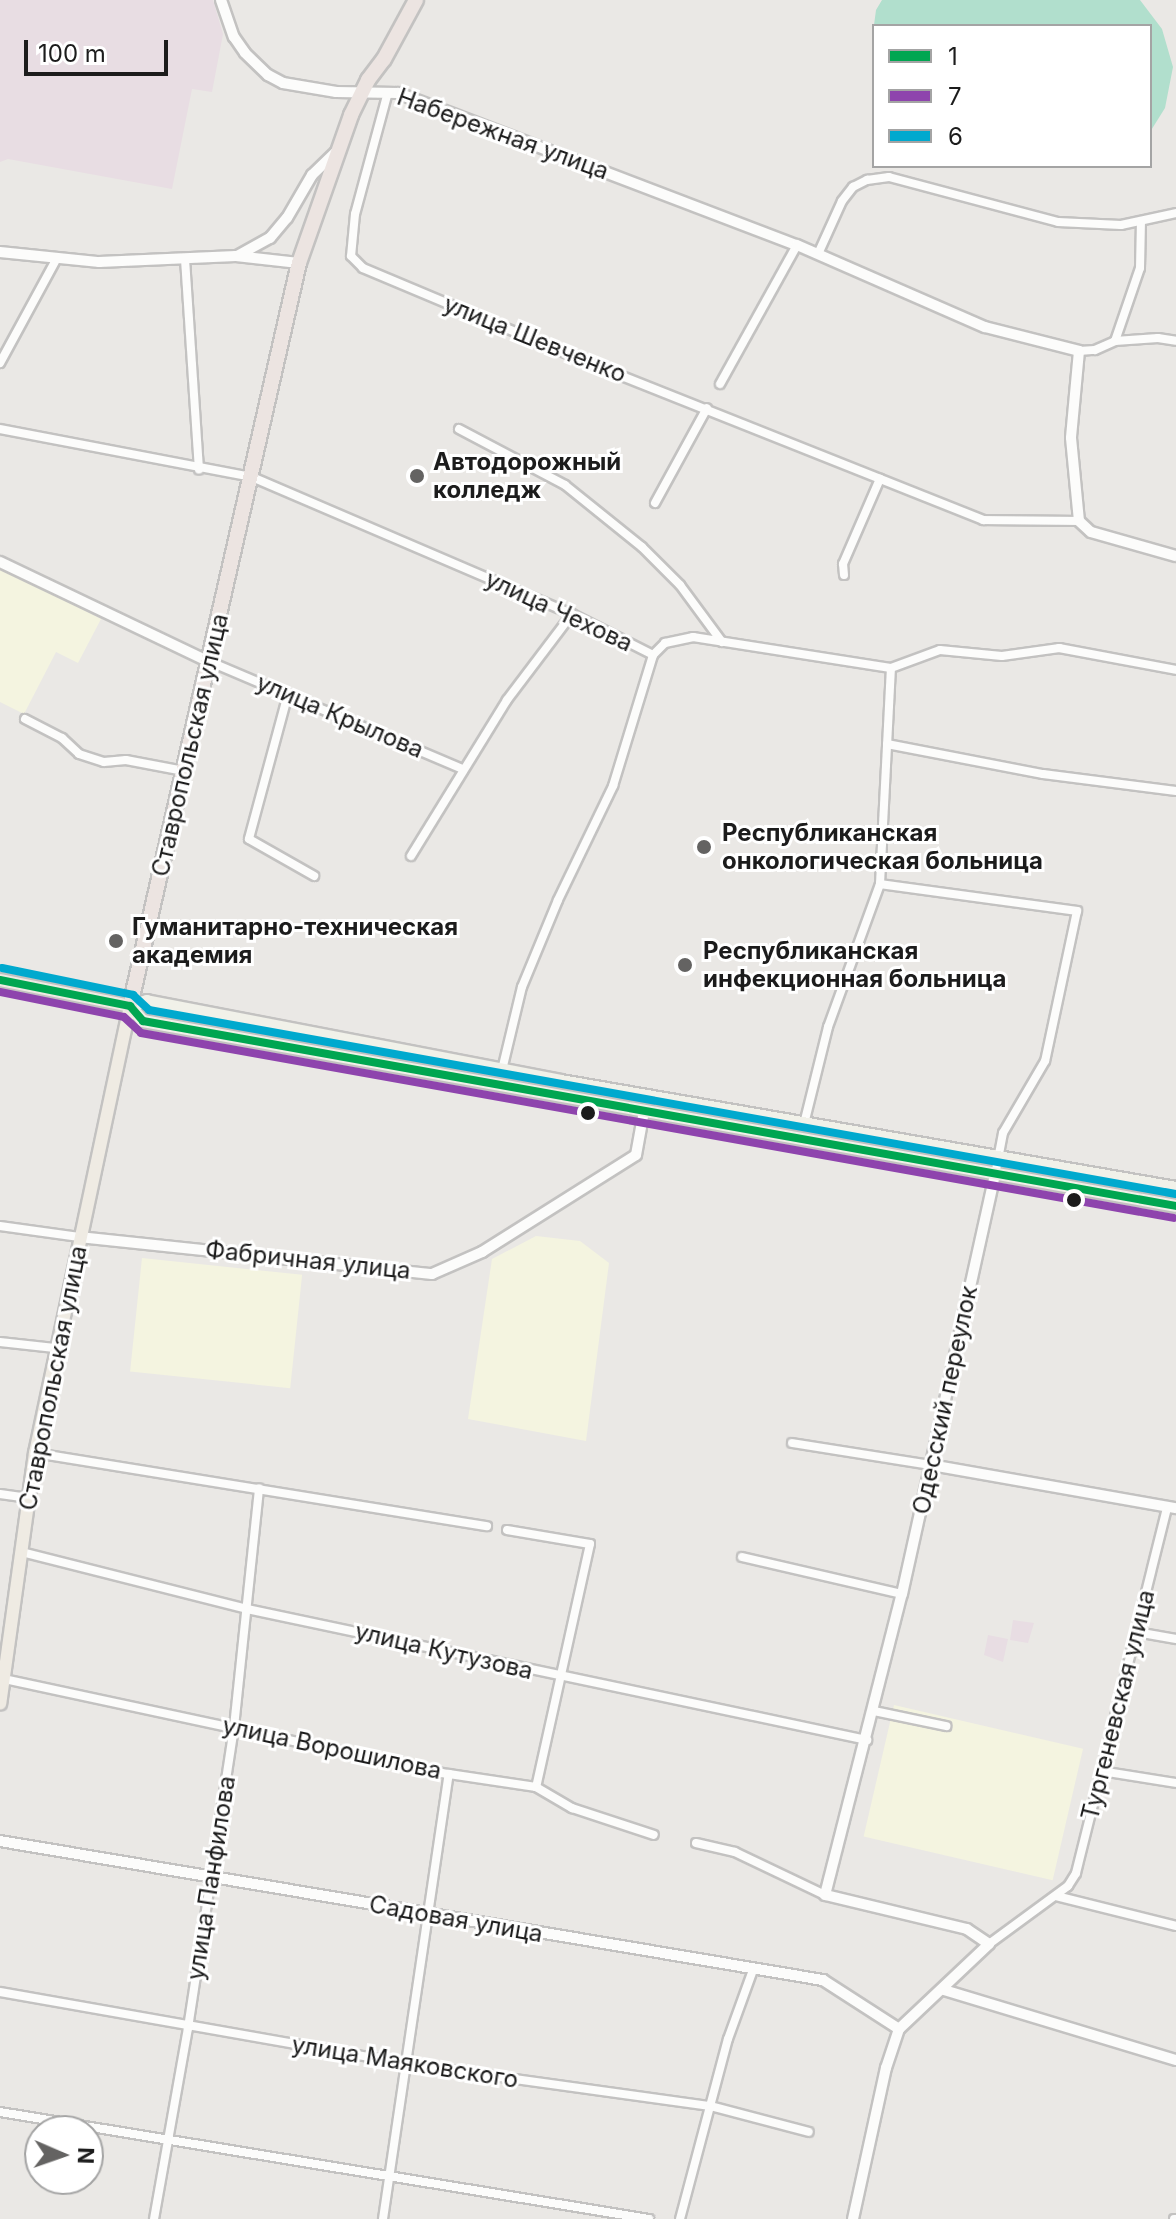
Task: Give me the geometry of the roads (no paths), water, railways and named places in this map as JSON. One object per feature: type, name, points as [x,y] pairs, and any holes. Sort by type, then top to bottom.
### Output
[{"type":"highway","points":[[366,84],[375,55],[406,0]]},
{"type":"highway","points":[[366,84],[384,59],[416,0]]},
{"type":"highway","name":"Ставропольская улица","points":[[130,1006],[299,263],[336,152],[366,84]]},
{"type":"main road","points":[[0,980],[130,1006],[147,1001],[502,1070],[1176,1188]]},
{"type":"main road","points":[[130,1006],[143,1021],[1176,1206]]},
{"type":"main road","name":"Ставропольская улица","points":[[0,1704],[35,1453],[130,1006]]},
{"type":"street","name":"Набережная улица","points":[[221,0],[234,37],[268,75],[305,89],[366,84],[797,245],[985,327],[1079,351],[1095,350],[1115,341],[1158,338],[1176,341]]},
{"type":"street","name":"улица Шевченко","points":[[388,92],[355,214],[351,256],[363,268],[584,361],[983,520],[1079,521]]},
{"type":"street","points":[[236,256],[270,238],[287,218],[312,175],[336,152]]},
{"type":"street","points":[[818,254],[842,201],[853,187],[867,180],[889,177],[1058,222],[1093,226],[1141,221],[1176,213]]},
{"type":"street","points":[[1115,341],[1140,268],[1141,221]]},
{"type":"street","points":[[720,384],[797,245]]},
{"type":"street","points":[[0,252],[123,262],[236,256],[299,263]]},
{"type":"street","points":[[0,363],[57,258]]},
{"type":"street","points":[[185,259],[199,470]]},
{"type":"street","points":[[1079,351],[1071,438],[1079,521],[1091,532],[1176,556]]},
{"type":"street","points":[[655,503],[707,408]]},
{"type":"street","name":"улица Чехова","points":[[0,429],[199,470],[252,477],[572,614],[653,655],[665,643],[679,639],[722,642],[891,668],[940,650],[1002,656],[1059,648],[1176,670]]},
{"type":"street","points":[[459,429],[576,494],[642,547],[680,585],[722,642]]},
{"type":"street","points":[[844,575],[843,564],[880,479]]},
{"type":"street","name":"улица Крылова","points":[[0,562],[208,661],[462,769]]},
{"type":"street","points":[[411,856],[507,700],[572,614]]},
{"type":"street","points":[[502,1070],[522,987],[558,900],[613,786],[653,655]]},
{"type":"street","points":[[804,1124],[828,1027],[880,884],[891,668]]},
{"type":"street","points":[[288,694],[249,839],[314,876]]},
{"type":"street","points":[[25,719],[62,738],[79,754],[104,762],[126,760],[184,771]]},
{"type":"street","points":[[887,744],[1043,774],[1176,791]]},
{"type":"street","name":"Одесский переулок","points":[[825,1895],[902,1594],[1003,1133],[1045,1061],[1077,911],[880,884]]},
{"type":"street","name":"Фабричная улица","points":[[0,1226],[432,1274],[482,1252],[636,1155],[644,1111]]},
{"type":"street","points":[[0,1342],[55,1348]]},
{"type":"street","points":[[792,1443],[1172,1507]]},
{"type":"street","points":[[35,1453],[487,1526]]},
{"type":"street","name":"улица Панфилова","points":[[154,2219],[188,2028],[234,1727],[259,1488]]},
{"type":"street","points":[[0,1494],[29,1498]]},
{"type":"street","name":"Тургеневская улица","points":[[989,1944],[1056,1896],[1076,1873],[1136,1632],[1172,1507]]},
{"type":"street","points":[[507,1530],[590,1544],[563,1678],[536,1787]]},
{"type":"street","name":"улица Кутузова","points":[[22,1552],[247,1609],[867,1740]]},
{"type":"street","points":[[742,1557],[902,1594]]},
{"type":"street","points":[[1136,1632],[1176,1639]]},
{"type":"street","name":"улица Ворошилова","points":[[4,1679],[449,1774],[536,1787],[572,1808],[654,1835]]},
{"type":"street","points":[[874,1711],[946,1726]]},
{"type":"street","points":[[1101,1771],[1176,1783]]},
{"type":"street","points":[[383,2219],[449,1774]]},
{"type":"street","name":"Садовая улица","points":[[0,1841],[823,1980],[899,2029]]},
{"type":"street","points":[[696,1843],[735,1852],[825,1895],[967,1929],[989,1944],[944,1990],[899,2029],[886,2068],[853,2219]]},
{"type":"street","points":[[1056,1896],[1176,1926]]},
{"type":"street","points":[[680,2219],[728,2039],[753,1970]]},
{"type":"street","points":[[944,1990],[1176,2060]]},
{"type":"street","name":"улица Маяковского","points":[[0,1992],[188,2028],[407,2064],[710,2106],[809,2132]]},
{"type":"street","points":[[0,2112],[649,2219]]},
{"type":"place","name":"Автодорожный колледж","points":[[417,476]]},
{"type":"place","name":"Республиканская онкологическая больница","points":[[704,847]]},
{"type":"place","name":"Гуманитарно-техническая академия","points":[[116,941]]},
{"type":"place","name":"Республиканская инфекционная больница","points":[[685,965]]}]
